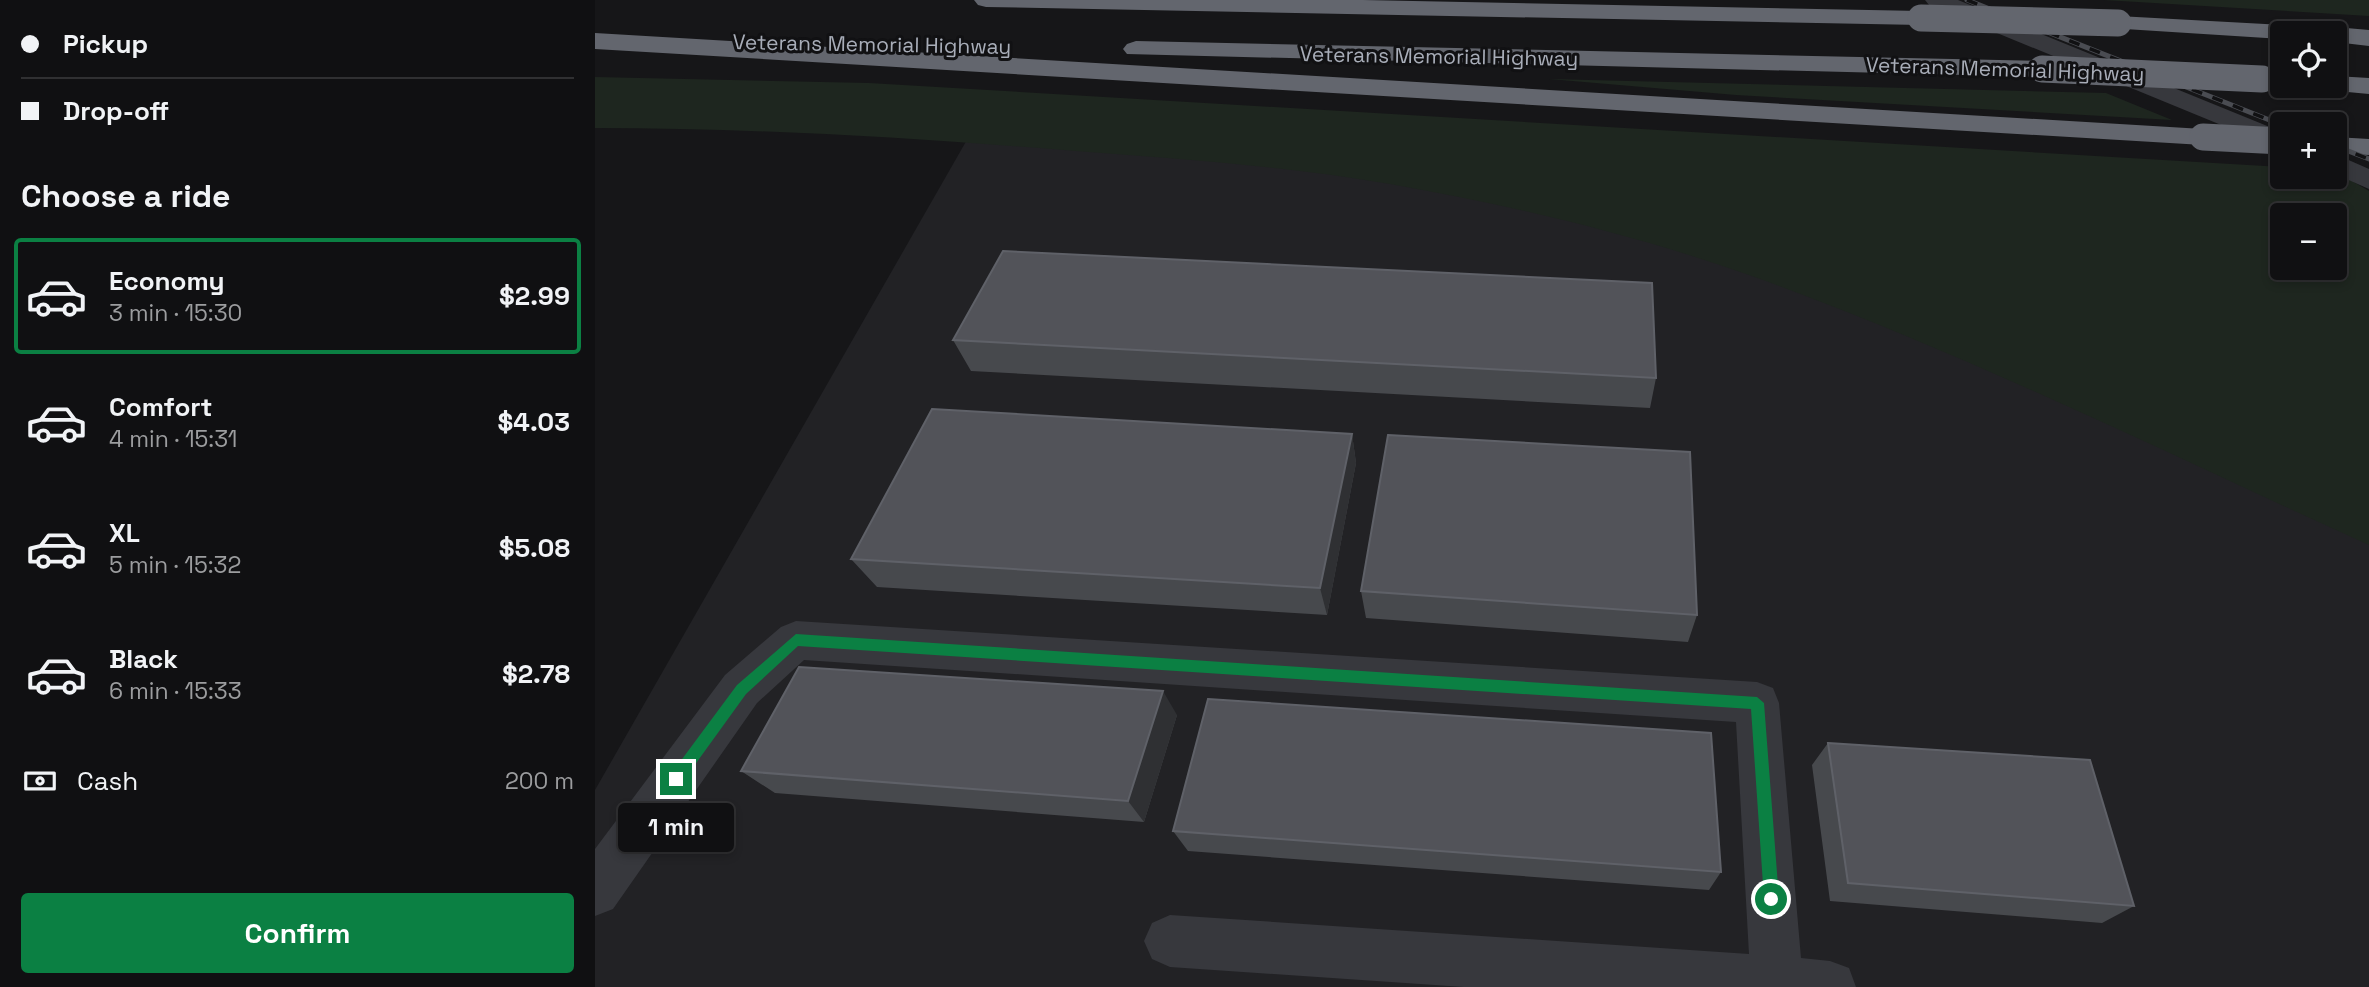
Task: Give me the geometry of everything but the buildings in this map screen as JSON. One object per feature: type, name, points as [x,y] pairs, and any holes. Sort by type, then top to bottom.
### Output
[{"type":"highway","name":"Veterans Memorial Highway","points":[[986,0],[1929,9],[2270,31]]},
{"type":"highway","points":[[2347,36],[2369,38]]},
{"type":"highway","name":"Veterans Memorial Highway","points":[[595,40],[2042,69],[2270,80]]},
{"type":"highway","points":[[595,40],[2270,140]]},
{"type":"highway","points":[[2347,85],[2369,86]]},
{"type":"highway","points":[[2347,146],[2369,147]]},
{"type":"street","points":[[1929,9],[2270,137]]},
{"type":"street","points":[[2347,169],[2369,180]]},
{"type":"street","points":[[595,891],[741,689],[796,640],[1757,703],[1777,985]]},
{"type":"street","points":[[1170,941],[1830,987]]},
{"type":"shaded area","points":[[2104,0],[2369,0],[2369,16]]},
{"type":"shaded area","points":[[595,77],[869,83],[2270,166],[2270,189],[2347,189],[2347,178],[2369,191],[2369,545],[1984,369],[1828,305],[1661,246],[1526,211],[1351,178],[1194,160],[956,142],[716,130],[595,128]]},
{"type":"shaded area","points":[[1549,79],[2106,93],[2172,120],[1736,95]]},
{"type":"shaded area","points":[[968,138],[1319,162],[1762,264],[2369,533],[2369,987],[595,987],[595,790]]},
{"type":"railway","points":[[1967,0],[2270,120]]},
{"type":"railway","points":[[2347,151],[2369,159]]},
{"type":"route","points":[[676,779],[741,689],[796,640],[1757,703],[1771,899]]}]
